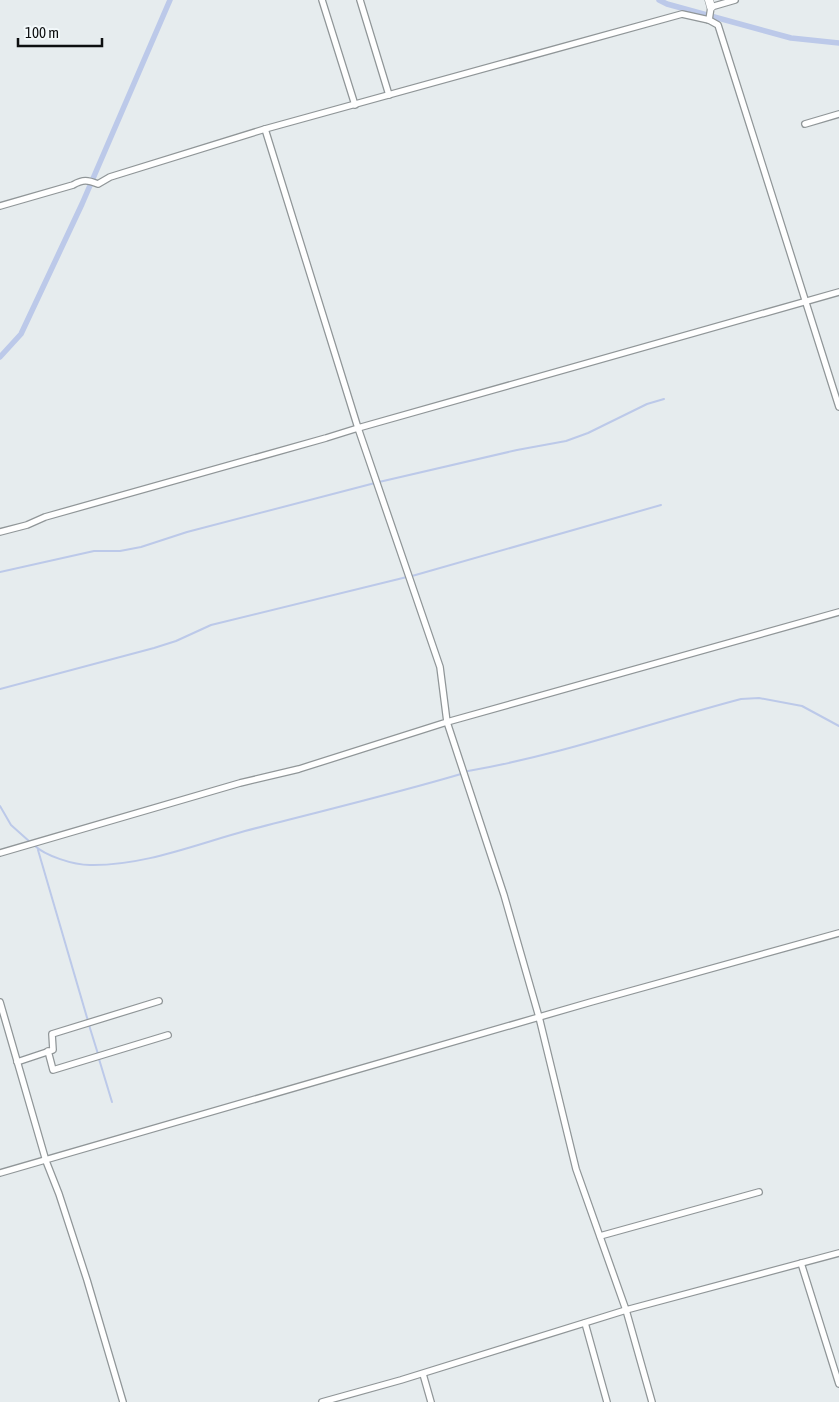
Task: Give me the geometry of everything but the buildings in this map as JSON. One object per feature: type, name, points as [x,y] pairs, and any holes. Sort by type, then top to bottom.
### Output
[{"type":"street","points":[[322,0],[355,105]]},
{"type":"street","points":[[360,0],[389,96]]},
{"type":"street","points":[[710,20],[710,6],[735,0]]},
{"type":"street","points":[[0,206],[73,185],[81,180],[98,184],[110,176],[265,129],[682,14],[710,20],[718,25],[839,407]]},
{"type":"street","points":[[805,124],[839,114]]},
{"type":"street","points":[[265,129],[358,428],[440,667],[447,722],[505,897],[539,1017],[576,1169],[626,1310],[652,1402]]},
{"type":"street","points":[[0,532],[27,525],[45,517],[839,292]]},
{"type":"street","points":[[0,853],[240,783],[299,769],[447,722],[839,612]]},
{"type":"street","points":[[0,1173],[539,1017],[839,933]]},
{"type":"street","points":[[17,1062],[53,1050],[52,1034],[159,1001]]},
{"type":"street","points":[[0,1002],[46,1161],[59,1194],[87,1280],[123,1402]]},
{"type":"street","points":[[48,1051],[53,1070],[168,1035]]},
{"type":"street","points":[[600,1236],[759,1192]]},
{"type":"street","points":[[322,1402],[423,1374],[626,1310],[839,1253]]},
{"type":"street","points":[[801,1263],[839,1384]]},
{"type":"street","points":[[585,1323],[607,1402]]},
{"type":"street","points":[[423,1374],[431,1402]]},
{"type":"waterway","points":[[0,357],[21,334],[82,204],[170,0]]},
{"type":"waterway","points":[[659,0],[667,4],[791,38],[839,43]]},
{"type":"waterway","points":[[379,482],[517,450],[566,441],[588,433],[647,404],[664,399]]},
{"type":"waterway","points":[[0,572],[94,551],[120,551],[141,547],[187,532],[375,483]]},
{"type":"waterway","points":[[412,576],[661,505]]},
{"type":"waterway","points":[[0,689],[154,648],[176,641],[211,625],[407,577]]},
{"type":"waterway","points":[[468,771],[571,748],[741,699],[759,698],[802,706],[839,726]]},
{"type":"waterway","points":[[34,845],[45,853],[76,863],[90,865],[129,862],[168,854],[245,831],[461,774]]},
{"type":"waterway","points":[[0,806],[11,825],[30,842]]},
{"type":"waterway","points":[[38,850],[88,1021]]},
{"type":"waterway","points":[[89,1025],[98,1054]]},
{"type":"waterway","points":[[99,1059],[112,1102]]}]
